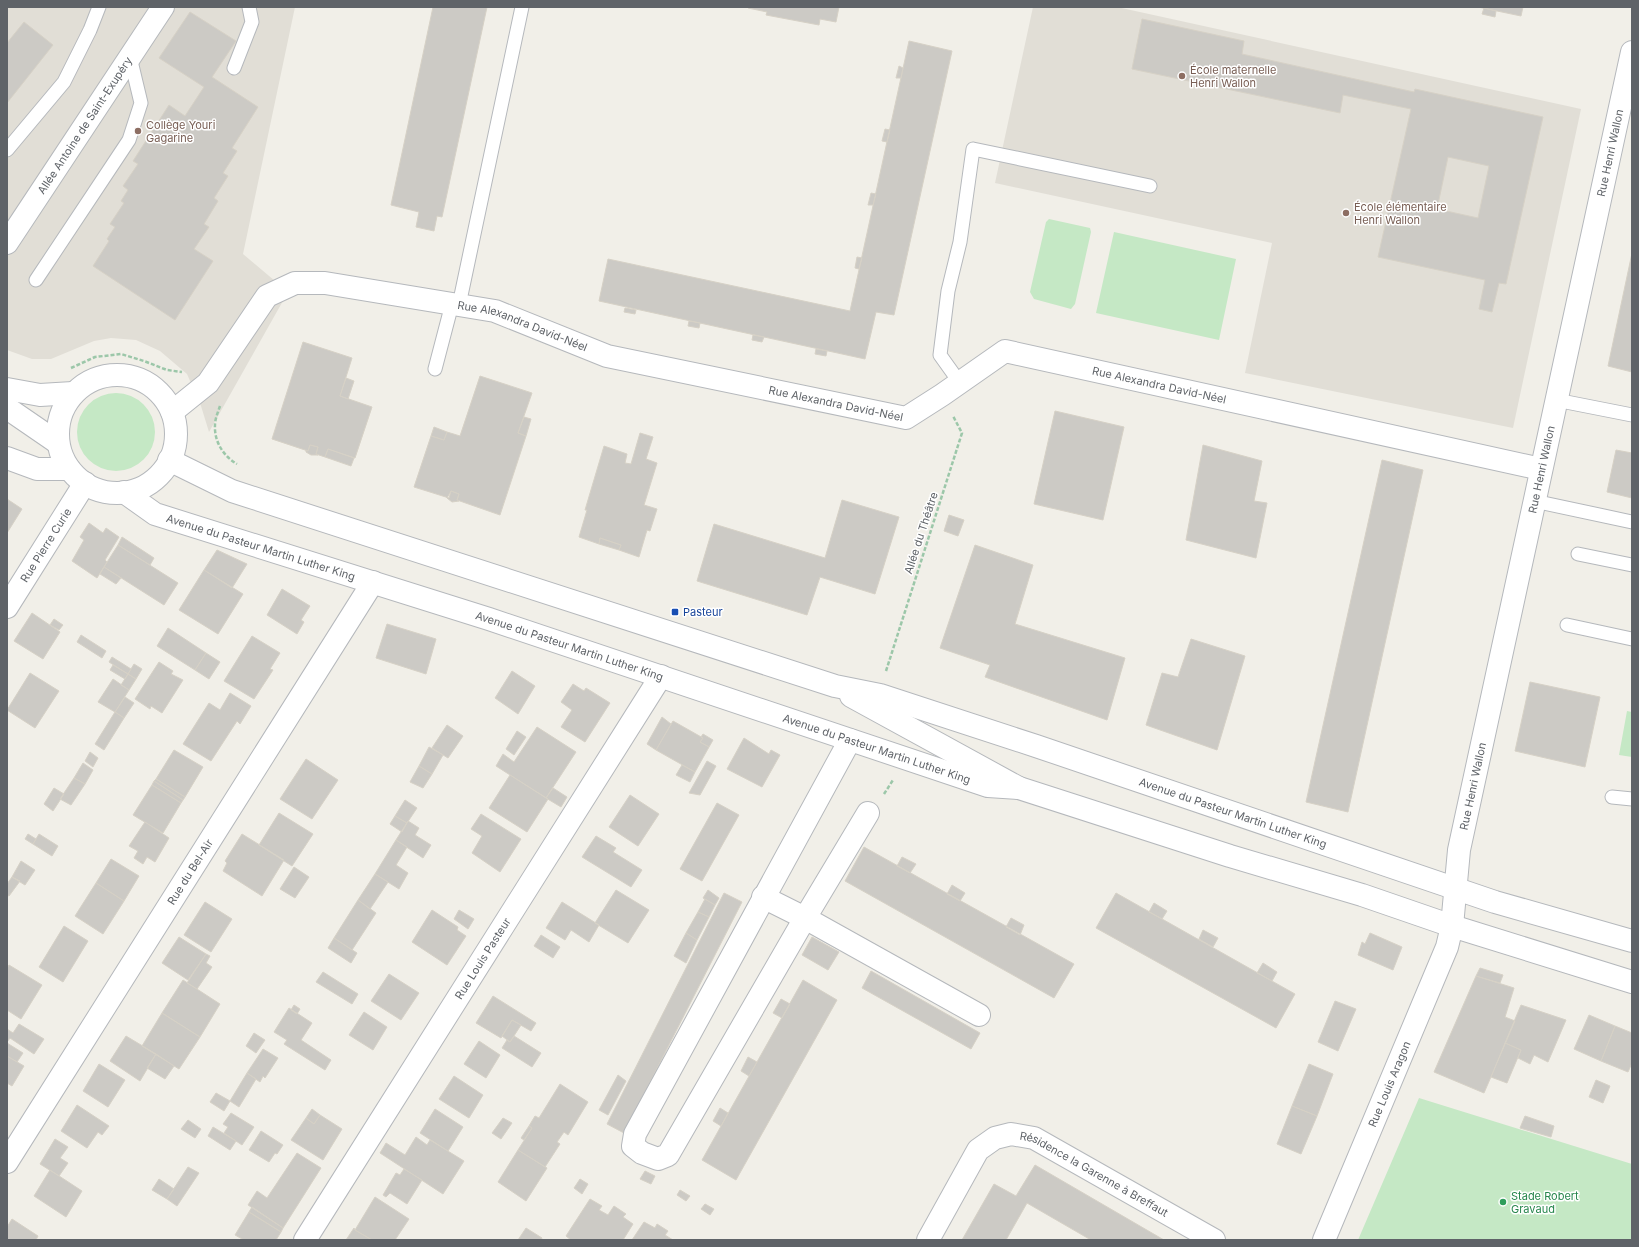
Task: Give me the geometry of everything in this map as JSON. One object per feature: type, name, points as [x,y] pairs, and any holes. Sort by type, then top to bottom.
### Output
[{"type":"street","name":"Allée Antoine de Saint-Exupéry","points":[[7,243],[163,7]]},
{"type":"street","name":"Rue Henri Wallon","points":[[1452,926],[1454,888],[1459,850],[1632,52]]},
{"type":"street","name":"Rue Alexandra David-Néel","points":[[172,412],[208,383],[267,296],[295,284],[325,283],[495,311],[607,356],[906,418],[951,389],[1005,351],[1542,469]]},
{"type":"street","points":[[119,375],[136,378],[151,386],[163,398],[172,412],[175,428],[174,445],[169,460],[158,476],[142,487],[124,492],[103,491],[85,483],[69,468],[62,456],[58,443],[58,425],[63,408],[74,393],[87,383],[102,377],[119,375]]},
{"type":"street","points":[[7,389],[40,395],[74,393]]},
{"type":"street","points":[[7,408],[58,443]]},
{"type":"street","points":[[7,458],[37,469],[69,468]]},
{"type":"street","name":"Avenue du Pasteur Martin Luther King","points":[[169,460],[232,491],[834,686],[880,694],[1044,748],[1495,902],[1632,941]]},
{"type":"street","name":"Rue Pierre Curie","points":[[7,607],[85,483]]},
{"type":"street","name":"Avenue du Pasteur Martin Luther King","points":[[124,492],[155,514],[489,619],[988,786],[1019,788]]},
{"type":"street","name":"Rue du Bel-Air","points":[[7,1162],[373,582]]},
{"type":"street","name":"Rue Louis Pasteur","points":[[305,1240],[661,676]]},
{"type":"street","name":"Avenue du Pasteur Martin Luther King","points":[[834,686],[1019,788],[1230,856],[1362,895],[1452,926],[1632,982]]},
{"type":"street","points":[[850,740],[635,1134],[633,1146],[642,1153],[658,1160],[668,1155],[805,918],[868,813]]},
{"type":"street","points":[[763,897],[805,918],[979,1015]]},
{"type":"street","name":"Rue Louis Aragon","points":[[1324,1240],[1447,947],[1452,926]]},
{"type":"street","name":"Résidence la Garenne à Breffaut","points":[[928,1240],[978,1150],[995,1138],[1011,1134],[1034,1138],[1214,1240]]},
{"type":"lane","points":[[7,150],[64,82],[90,30],[99,7]]},
{"type":"lane","points":[[234,68],[252,22],[249,7]]},
{"type":"lane","points":[[435,369],[456,304],[522,7]]},
{"type":"lane","points":[[36,280],[129,140],[141,103],[130,57]]},
{"type":"lane","points":[[951,389],[940,355],[948,291],[960,242],[973,149],[1150,186]]},
{"type":"lane","points":[[1556,400],[1632,415]]},
{"type":"lane","points":[[1534,501],[1632,522]]},
{"type":"lane","points":[[1578,554],[1632,565]]},
{"type":"lane","points":[[1567,625],[1632,639]]},
{"type":"lane","points":[[1612,797],[1632,798]]},
{"type":"path","points":[[70,368],[95,357],[121,354],[166,370],[182,372],[208,383],[221,402],[215,425],[218,444],[229,460],[240,466]]},
{"type":"path","name":"Allée du Théâtre","points":[[886,672],[962,433],[951,389]]},
{"type":"path","points":[[883,796],[906,758]]},
{"type":"shaded area","name":"Collège Youri Gagarine","points":[[7,7],[295,7],[243,254],[288,292],[209,432],[201,406],[187,374],[160,351],[136,340],[111,338],[94,341],[51,359],[32,359],[7,350]]},
{"type":"shaded area","name":"École élémentaire Henri Wallon","points":[[1033,7],[1117,7],[1581,109],[1513,428],[1245,373],[1272,243],[995,183]]},
{"type":"green space","points":[[1049,219],[1090,228],[1091,232],[1075,304],[1071,309],[1034,299],[1030,292],[1046,222]]},
{"type":"green space","points":[[1114,232],[1236,259],[1219,340],[1096,313]]},
{"type":"green space","points":[[116,393],[131,396],[144,404],[152,417],[155,432],[152,447],[144,460],[131,468],[116,471],[101,468],[88,460],[80,447],[77,432],[80,417],[88,404],[101,396]]},
{"type":"green space","points":[[1627,711],[1632,712],[1632,757],[1619,755]]},
{"type":"green space","name":"Stade Robert Gravaud","points":[[1419,1098],[1632,1164],[1632,1240],[1358,1240]]},
{"type":"building","points":[[433,7],[487,7],[442,217],[437,216],[434,231],[416,227],[419,212],[391,205]]},
{"type":"building","points":[[839,7],[836,22],[820,19],[819,25],[766,15],[767,12],[748,8]]},
{"type":"building","points":[[1478,7],[1523,7],[1521,16]]},
{"type":"building","points":[[1484,8],[1496,11],[1495,17],[1482,14]]},
{"type":"building","points":[[190,12],[236,41],[212,77],[258,107],[232,148],[237,151],[223,173],[228,176],[214,198],[218,201],[204,224],[209,227],[194,249],[213,261],[175,320],[93,266],[109,241],[107,239],[115,227],[110,224],[124,203],[121,201],[128,190],[123,186],[138,164],[133,161],[169,105],[185,116],[204,87],[159,58]]},
{"type":"building","points":[[1142,19],[1244,41],[1242,54],[1414,92],[1415,89],[1543,117],[1506,284],[1499,283],[1492,312],[1479,309],[1485,280],[1378,257],[1411,109],[1343,95],[1340,113],[1132,69]],"holes":[[[1448,157],[1489,166],[1478,218],[1437,209]]]},
{"type":"building","points":[[24,22],[53,45],[7,103],[7,43]]},
{"type":"building","points":[[909,41],[952,51],[894,315],[876,312],[865,359],[599,301],[608,259],[850,311]]},
{"type":"building","points":[[899,66],[903,68],[901,78],[896,78]]},
{"type":"building","points":[[885,129],[890,130],[887,142],[882,141]]},
{"type":"building","points":[[871,193],[876,194],[873,205],[868,205]]},
{"type":"building","points":[[1632,253],[1632,372],[1608,366]]},
{"type":"building","points":[[857,257],[862,258],[859,269],[855,268]]},
{"type":"building","points":[[625,308],[636,310],[635,314],[624,312]]},
{"type":"building","points":[[689,321],[700,323],[699,328],[688,326]]},
{"type":"building","points":[[753,335],[764,337],[762,342],[752,340]]},
{"type":"building","points":[[303,342],[352,358],[340,396],[372,407],[355,458],[328,449],[325,457],[316,454],[318,447],[310,445],[308,451],[272,439]]},
{"type":"building","points":[[816,349],[827,351],[826,356],[815,354]]},
{"type":"building","points":[[480,376],[532,393],[518,433],[526,436],[500,515],[457,500],[459,494],[451,491],[449,498],[414,487],[431,436],[444,440],[447,432],[460,436]]},
{"type":"building","points":[[346,378],[354,381],[348,399],[340,396]]},
{"type":"building","points":[[1055,411],[1124,427],[1103,520],[1034,504]]},
{"type":"building","points":[[524,417],[531,419],[526,436],[518,433]]},
{"type":"building","points":[[434,427],[447,432],[444,440],[431,436]]},
{"type":"building","points":[[640,433],[653,437],[646,459],[657,463],[644,505],[657,509],[650,531],[647,530],[639,557],[619,550],[621,545],[600,538],[599,544],[579,537],[587,510],[585,510],[604,446],[627,454],[625,463],[631,464]]},
{"type":"building","points":[[310,445],[318,447],[316,454],[318,455],[311,455],[306,452],[306,450],[308,451]]},
{"type":"building","points":[[1203,445],[1262,461],[1254,501],[1267,503],[1256,558],[1186,540]]},
{"type":"building","points":[[328,449],[354,458],[351,466],[325,457]]},
{"type":"building","points":[[1616,450],[1632,453],[1632,498],[1607,492]]},
{"type":"building","points":[[1382,460],[1423,470],[1348,812],[1306,802]]},
{"type":"building","points":[[451,491],[459,494],[457,500],[459,501],[452,502],[447,498]]},
{"type":"building","points":[[7,499],[22,509],[7,533]]},
{"type":"building","points":[[842,500],[899,517],[875,594],[820,577],[807,615],[697,581],[714,524],[825,558]]},
{"type":"building","points":[[949,515],[964,520],[958,536],[944,531]]},
{"type":"building","points":[[89,523],[103,533],[106,528],[119,537],[105,560],[107,562],[97,578],[72,561],[84,540],[80,537]]},
{"type":"building","points":[[122,537],[154,558],[150,565],[118,545]]},
{"type":"building","points":[[600,538],[621,545],[619,550],[599,544]]},
{"type":"building","points":[[118,545],[178,583],[164,605],[104,567]]},
{"type":"building","points":[[975,545],[1033,565],[1015,624],[1125,658],[1107,720],[985,677],[990,665],[940,648]]},
{"type":"building","points":[[217,550],[247,564],[232,588],[204,570]]},
{"type":"building","points":[[104,567],[121,578],[116,584],[100,574]]},
{"type":"building","points":[[204,570],[243,594],[218,634],[179,610]]},
{"type":"building","points":[[282,589],[310,606],[301,620],[304,622],[297,634],[267,615]]},
{"type":"building","points":[[32,613],[60,632],[43,659],[14,641]]},
{"type":"building","points":[[54,619],[63,625],[59,630],[50,625]]},
{"type":"building","points":[[387,624],[436,639],[426,674],[376,658]]},
{"type":"building","points":[[168,628],[206,653],[195,670],[157,646]]},
{"type":"building","points":[[81,635],[106,651],[102,658],[77,642]]},
{"type":"building","points":[[252,636],[280,653],[270,669],[273,670],[254,699],[224,681]]},
{"type":"building","points":[[1191,639],[1245,656],[1217,750],[1146,725],[1162,673],[1178,677]]},
{"type":"building","points":[[206,653],[220,662],[209,679],[195,670]]},
{"type":"building","points":[[112,657],[131,669],[128,674],[109,662]]},
{"type":"building","points":[[159,662],[173,671],[171,674],[183,680],[162,713],[151,706],[150,709],[135,699]]},
{"type":"building","points":[[134,664],[142,669],[136,679],[128,674]]},
{"type":"building","points":[[113,665],[128,674],[125,679],[110,670]]},
{"type":"building","points":[[512,671],[535,686],[518,714],[495,698]]},
{"type":"building","points":[[30,673],[59,691],[35,728],[7,710]]},
{"type":"building","points":[[128,674],[136,679],[129,690],[121,685]]},
{"type":"building","points":[[113,679],[129,690],[115,712],[98,702]]},
{"type":"building","points":[[1530,682],[1600,697],[1585,767],[1515,751]]},
{"type":"building","points":[[573,684],[584,691],[586,688],[610,703],[585,742],[561,727],[572,710],[561,702]]},
{"type":"building","points":[[230,693],[251,706],[240,724],[237,721],[211,761],[183,744],[209,703],[220,710]]},
{"type":"building","points":[[125,697],[134,703],[124,718],[115,712]]},
{"type":"building","points":[[115,712],[124,718],[104,750],[95,744]]},
{"type":"building","points":[[662,717],[671,724],[656,750],[647,744]]},
{"type":"building","points":[[673,721],[703,738],[700,742],[709,747],[695,772],[656,750]]},
{"type":"building","points":[[447,725],[463,736],[448,758],[432,748]]},
{"type":"building","points":[[537,727],[576,752],[546,798],[496,766],[503,754],[514,762]]},
{"type":"building","points":[[517,731],[526,737],[514,755],[506,749]]},
{"type":"building","points":[[703,734],[713,740],[709,747],[700,742],[703,738],[701,737]]},
{"type":"building","points":[[744,738],[769,754],[771,750],[780,755],[762,787],[727,769]]},
{"type":"building","points":[[429,747],[443,755],[432,774],[419,766]]},
{"type":"building","points":[[174,750],[203,767],[185,797],[156,779]]},
{"type":"building","points":[[90,752],[98,758],[93,767],[85,761]]},
{"type":"building","points":[[306,759],[338,780],[312,819],[280,799]]},
{"type":"building","points":[[707,761],[716,766],[700,795],[689,793]]},
{"type":"building","points":[[83,763],[93,770],[85,784],[74,778]]},
{"type":"building","points":[[682,765],[695,772],[690,782],[676,775]]},
{"type":"building","points":[[419,766],[432,774],[423,788],[410,782]]},
{"type":"building","points":[[510,775],[548,799],[527,832],[489,808]]},
{"type":"building","points":[[74,778],[85,784],[71,805],[60,799]]},
{"type":"building","points":[[156,779],[185,797],[183,800],[154,781]]},
{"type":"building","points":[[154,781],[183,800],[181,803],[152,785]]},
{"type":"building","points":[[152,785],[181,803],[163,833],[133,815]]},
{"type":"building","points":[[54,788],[64,794],[53,811],[44,804]]},
{"type":"building","points":[[553,788],[567,797],[561,807],[546,798]]},
{"type":"building","points":[[630,795],[659,814],[638,846],[609,827]]},
{"type":"building","points":[[405,800],[417,808],[407,823],[395,816]]},
{"type":"building","points":[[717,803],[739,815],[702,881],[680,869]]},
{"type":"building","points":[[279,813],[313,834],[292,866],[259,845]]},
{"type":"building","points":[[481,814],[521,839],[500,872],[472,853],[482,836],[471,829]]},
{"type":"building","points":[[395,816],[407,823],[402,832],[390,824]]},
{"type":"building","points":[[408,821],[419,828],[415,835],[431,845],[423,858],[396,840]]},
{"type":"building","points":[[145,822],[169,838],[155,862],[147,857],[143,864],[134,858],[138,851],[129,846]]},
{"type":"building","points":[[28,834],[36,839],[33,844],[25,839]]},
{"type":"building","points":[[39,834],[58,846],[52,856],[33,844]]},
{"type":"building","points":[[242,834],[284,860],[262,896],[223,871],[227,863],[225,861]]},
{"type":"building","points":[[596,836],[616,848],[613,852],[642,870],[631,887],[582,857]]},
{"type":"building","points":[[396,840],[407,847],[396,865],[408,873],[399,889],[375,874]]},
{"type":"building","points":[[864,847],[1074,964],[1054,998],[845,881]]},
{"type":"building","points":[[902,857],[916,864],[910,873],[897,866]]},
{"type":"building","points":[[111,859],[139,876],[124,901],[96,883]]},
{"type":"building","points":[[21,861],[35,870],[25,885],[12,877]]},
{"type":"building","points":[[294,867],[309,877],[295,898],[280,889]]},
{"type":"building","points":[[375,874],[388,882],[370,909],[358,900]]},
{"type":"building","points":[[12,877],[20,881],[9,896],[7,895],[7,884]]},
{"type":"building","points":[[96,883],[124,901],[103,934],[75,916]]},
{"type":"building","points":[[952,885],[965,893],[960,901],[947,894]]},
{"type":"building","points":[[616,890],[649,910],[628,943],[595,923]]},
{"type":"building","points":[[708,890],[719,898],[715,905],[703,898]]},
{"type":"building","points":[[724,893],[742,902],[624,1133],[607,1124]]},
{"type":"building","points":[[1116,893],[1295,994],[1276,1028],[1096,928]]},
{"type":"building","points":[[705,899],[715,905],[709,917],[698,912]]},
{"type":"building","points":[[358,900],[376,913],[352,950],[334,938]]},
{"type":"building","points":[[205,902],[232,919],[211,952],[184,935]]},
{"type":"building","points":[[562,902],[599,925],[589,942],[571,930],[565,940],[546,928]]},
{"type":"building","points":[[1154,903],[1167,911],[1162,919],[1149,912]]},
{"type":"building","points":[[432,910],[458,927],[457,930],[466,936],[447,965],[412,942]]},
{"type":"building","points":[[459,910],[474,919],[468,929],[454,919]]},
{"type":"building","points":[[698,912],[709,917],[697,940],[686,933]]},
{"type":"building","points":[[1011,918],[1024,925],[1020,935],[1006,927]]},
{"type":"building","points":[[64,926],[88,941],[63,982],[39,967]]},
{"type":"building","points":[[1203,930],[1218,938],[1213,947],[1199,939]]},
{"type":"building","points":[[686,933],[697,940],[686,963],[674,956]]},
{"type":"building","points":[[1370,933],[1402,947],[1393,970],[1358,955],[1362,942],[1365,944]]},
{"type":"building","points":[[541,935],[560,947],[553,958],[534,946]]},
{"type":"building","points":[[179,937],[206,954],[188,980],[162,963]]},
{"type":"building","points":[[812,937],[839,952],[828,970],[802,955]]},
{"type":"building","points":[[334,938],[357,953],[351,963],[328,948]]},
{"type":"building","points":[[206,954],[210,956],[206,963],[212,967],[197,989],[187,983]]},
{"type":"building","points":[[1263,963],[1277,972],[1272,981],[1257,973]]},
{"type":"building","points":[[9,965],[42,985],[21,1019],[7,1010],[7,969]]},
{"type":"building","points":[[1480,968],[1503,975],[1500,983],[1476,976]]},
{"type":"building","points":[[871,971],[980,1033],[971,1049],[862,988]]},
{"type":"building","points":[[323,972],[358,994],[352,1004],[316,982]]},
{"type":"building","points":[[389,974],[419,993],[401,1020],[371,1001]]},
{"type":"building","points":[[1476,976],[1514,988],[1505,1017],[1515,1021],[1484,1093],[1434,1072]]},
{"type":"building","points":[[183,980],[220,1004],[200,1037],[162,1013]]},
{"type":"building","points":[[803,980],[837,1000],[736,1180],[702,1160]]},
{"type":"building","points":[[493,996],[536,1023],[531,1031],[512,1020],[501,1038],[476,1023]]},
{"type":"building","points":[[781,999],[790,1004],[782,1018],[773,1013]]},
{"type":"building","points":[[1335,1001],[1356,1009],[1338,1051],[1318,1042]]},
{"type":"building","points":[[294,1005],[300,1009],[297,1014],[291,1010]]},
{"type":"building","points":[[1521,1005],[1566,1020],[1548,1062],[1534,1055],[1530,1064],[1518,1058],[1521,1050],[1505,1043]]},
{"type":"building","points":[[289,1008],[312,1023],[301,1040],[331,1060],[325,1070],[284,1044],[287,1040],[274,1032]]},
{"type":"building","points":[[364,1012],[387,1027],[373,1050],[349,1035]]},
{"type":"building","points":[[162,1013],[200,1037],[179,1069],[142,1046]]},
{"type":"building","points":[[1589,1015],[1615,1026],[1601,1061],[1574,1049]]},
{"type":"building","points":[[512,1020],[521,1025],[510,1042],[502,1036]]},
{"type":"building","points":[[19,1024],[44,1039],[34,1054],[10,1038],[7,1042],[7,1029],[13,1033]]},
{"type":"building","points":[[1615,1026],[1632,1033],[1632,1063],[1628,1072],[1601,1061]]},
{"type":"building","points":[[254,1033],[265,1040],[256,1053],[246,1046]]},
{"type":"building","points":[[126,1036],[156,1054],[140,1081],[110,1061]]},
{"type":"building","points":[[514,1036],[541,1053],[532,1067],[502,1048],[507,1040],[510,1042]]},
{"type":"building","points":[[479,1041],[500,1055],[486,1078],[464,1064]]},
{"type":"building","points":[[7,1043],[23,1053],[17,1062],[7,1056]]},
{"type":"building","points":[[1505,1043],[1521,1050],[1507,1083],[1491,1077]]},
{"type":"building","points":[[263,1049],[278,1058],[265,1078],[263,1076],[260,1082],[247,1073]]},
{"type":"building","points":[[156,1054],[174,1066],[165,1079],[147,1068]]},
{"type":"building","points":[[7,1056],[24,1066],[12,1086],[7,1083]]},
{"type":"building","points":[[748,1057],[757,1062],[749,1076],[741,1071]]},
{"type":"building","points":[[99,1064],[125,1080],[108,1107],[83,1091]]},
{"type":"building","points":[[1309,1064],[1333,1074],[1317,1116],[1292,1106]]},
{"type":"building","points":[[247,1073],[256,1079],[239,1107],[230,1101]]},
{"type":"building","points":[[618,1075],[626,1081],[608,1115],[599,1110]]},
{"type":"building","points":[[454,1076],[483,1095],[469,1118],[439,1099]]},
{"type":"building","points":[[1596,1080],[1610,1086],[1603,1103],[1589,1097]]},
{"type":"building","points":[[560,1084],[588,1102],[568,1135],[564,1132],[557,1142],[560,1144],[545,1167],[518,1150],[532,1128],[529,1126],[535,1116],[539,1118]]},
{"type":"building","points":[[216,1093],[230,1101],[224,1111],[210,1102]]},
{"type":"building","points":[[77,1105],[109,1126],[102,1135],[98,1132],[87,1148],[61,1131]]},
{"type":"building","points":[[1292,1106],[1317,1116],[1301,1154],[1277,1144]]},
{"type":"building","points":[[720,1108],[728,1113],[721,1126],[713,1121]]},
{"type":"building","points":[[312,1109],[320,1115],[314,1124],[306,1118]]},
{"type":"building","points":[[435,1109],[463,1127],[448,1151],[420,1133]]},
{"type":"building","points":[[231,1113],[254,1127],[242,1145],[224,1133],[228,1127],[223,1124]]},
{"type":"building","points":[[320,1115],[342,1129],[323,1160],[291,1140],[306,1118],[314,1124]]},
{"type":"building","points":[[1525,1116],[1554,1126],[1551,1137],[1520,1128]]},
{"type":"building","points":[[503,1118],[512,1123],[501,1139],[492,1133]]},
{"type":"building","points":[[188,1120],[201,1129],[195,1138],[181,1129]]},
{"type":"building","points":[[529,1126],[532,1128],[524,1140],[521,1138]]},
{"type":"building","points":[[213,1127],[236,1141],[230,1150],[208,1136]]},
{"type":"building","points":[[261,1131],[283,1145],[269,1162],[249,1150]]},
{"type":"building","points":[[416,1137],[427,1145],[430,1140],[464,1161],[443,1194],[380,1153],[386,1143],[405,1155]]},
{"type":"building","points":[[55,1139],[68,1147],[60,1158],[68,1163],[59,1176],[40,1164]]},
{"type":"building","points":[[518,1150],[547,1168],[526,1201],[498,1182]]},
{"type":"building","points":[[297,1153],[321,1168],[283,1228],[248,1205],[257,1191],[267,1198]]},
{"type":"building","points":[[1035,1165],[1164,1240],[1091,1240],[1027,1203],[1006,1240],[962,1240],[994,1184],[1016,1196]]},
{"type":"building","points":[[188,1167],[199,1173],[177,1206],[167,1199]]},
{"type":"building","points":[[404,1169],[422,1180],[407,1204],[390,1193],[386,1197],[383,1195],[396,1173],[400,1175]]},
{"type":"building","points":[[50,1170],[82,1191],[66,1217],[34,1196]]},
{"type":"building","points":[[645,1171],[655,1176],[651,1184],[640,1179]]},
{"type":"building","points":[[159,1179],[174,1189],[167,1199],[152,1190]]},
{"type":"building","points":[[580,1179],[588,1184],[582,1194],[574,1188]]},
{"type":"building","points":[[680,1190],[690,1196],[686,1201],[677,1195]]},
{"type":"building","points":[[375,1197],[409,1219],[395,1240],[372,1240],[355,1230]]},
{"type":"building","points":[[590,1199],[602,1206],[599,1210],[608,1215],[614,1206],[626,1214],[623,1217],[633,1224],[623,1240],[571,1240],[566,1236]]},
{"type":"building","points":[[705,1204],[714,1209],[710,1215],[701,1209]]},
{"type":"building","points":[[252,1207],[283,1228],[281,1232],[249,1212]]},
{"type":"building","points":[[249,1212],[281,1232],[276,1240],[244,1240],[235,1235]]},
{"type":"building","points":[[12,1219],[38,1236],[36,1240],[7,1240],[7,1227]]},
{"type":"building","points":[[644,1222],[655,1228],[657,1224],[668,1231],[665,1235],[673,1240],[632,1240]]},
{"type":"building","points":[[354,1228],[355,1230],[372,1240],[346,1240]]},
{"type":"building","points":[[526,1228],[542,1238],[541,1240],[518,1240]]},
{"type":"place","name":"École maternelle Henri Wallon","points":[[1182,76]]},
{"type":"place","name":"Collège Youri Gagarine","points":[[138,131]]},
{"type":"place","name":"École élémentaire Henri Wallon","points":[[1346,213]]},
{"type":"place","name":"Pasteur","points":[[675,612]]},
{"type":"place","name":"Stade Robert Gravaud","points":[[1503,1202]]}]
